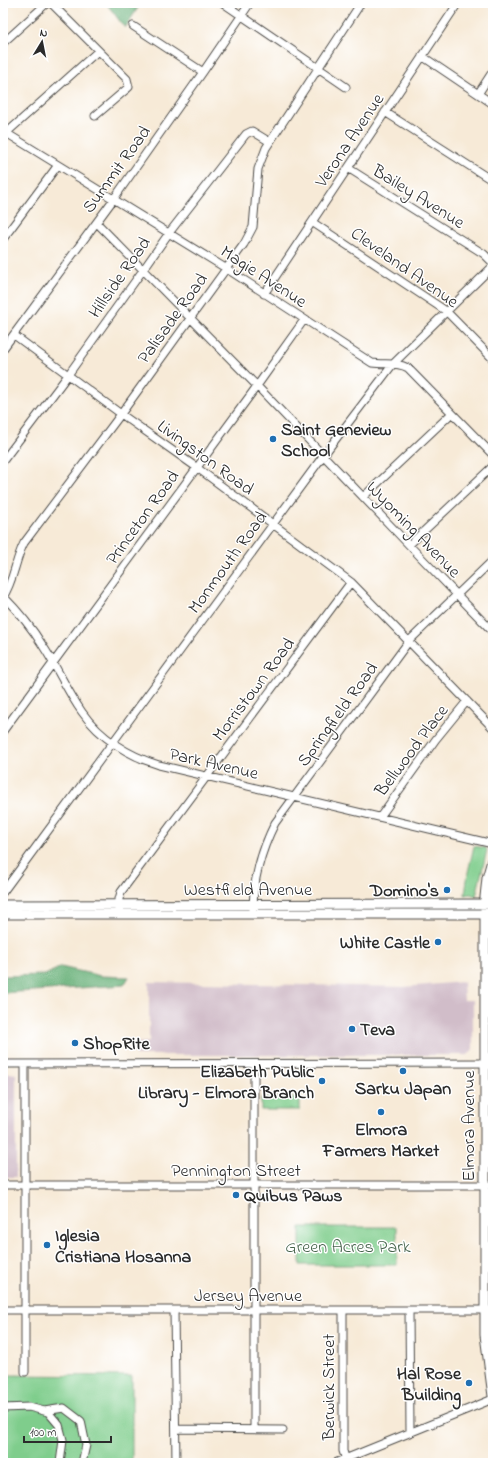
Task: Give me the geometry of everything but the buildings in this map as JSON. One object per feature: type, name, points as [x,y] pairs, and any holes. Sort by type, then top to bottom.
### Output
[{"type":"main road","name":"Elmora Avenue","points":[[493,857],[486,885],[489,914],[484,1034],[489,1063],[489,1310],[485,1335],[493,1397]]},
{"type":"main road","name":"Westfield Avenue","points":[[253,909],[370,904],[489,904]]},
{"type":"main road","points":[[370,904],[370,914]]},
{"type":"main road","name":"Westfield Avenue","points":[[3,905],[119,909],[253,909],[370,914],[489,914]]},
{"type":"main road","name":"Westfield Avenue","points":[[3,914],[119,909]]},
{"type":"main road","points":[[484,1034],[493,1039]]},
{"type":"street","points":[[3,43],[47,3]]},
{"type":"street","points":[[51,3],[127,79],[129,87],[95,116]]},
{"type":"street","points":[[223,3],[346,86]]},
{"type":"street","name":"Summit Road","points":[[3,349],[113,200],[250,3]]},
{"type":"street","name":"Palisade Road","points":[[3,596],[8,586],[18,554],[24,543],[121,414],[244,244],[253,227],[258,169],[262,156],[361,3]]},
{"type":"street","name":"Verona Avenue","points":[[264,294],[458,3]]},
{"type":"street","points":[[133,26],[203,72]]},
{"type":"street","points":[[4,133],[98,51]]},
{"type":"street","points":[[422,56],[493,104]]},
{"type":"street","points":[[478,94],[493,71]]},
{"type":"street","points":[[385,112],[493,181]]},
{"type":"street","name":"Hillside Road","points":[[3,461],[68,375],[168,233],[246,134],[252,131],[270,142]]},
{"type":"street","name":"Magie Avenue","points":[[4,133],[227,269],[372,363],[382,365],[401,365],[408,368],[493,455]]},
{"type":"street","points":[[3,239],[58,165]]},
{"type":"street","name":"Bailey Avenue","points":[[348,168],[484,254],[493,264]]},
{"type":"street","name":"Cleveland Avenue","points":[[312,222],[446,311],[493,359]]},
{"type":"street","name":"Wyoming Avenue","points":[[96,223],[257,386],[493,632]]},
{"type":"street","name":"Monmouth Road","points":[[3,892],[393,364],[493,264]]},
{"type":"street","name":"Princeton Road","points":[[3,730],[304,320]]},
{"type":"street","name":"Livingston Road","points":[[14,335],[351,582],[493,728]]},
{"type":"street","points":[[363,497],[452,413]]},
{"type":"street","points":[[409,546],[493,466]]},
{"type":"street","name":"Springfield Road","points":[[253,909],[255,882],[260,860],[275,823],[409,641],[493,560]]},
{"type":"street","name":"Morristown Road","points":[[119,909],[121,892],[351,582]]},
{"type":"street","name":"Park Avenue","points":[[3,596],[33,631],[86,718],[101,733],[125,751],[145,761],[206,777],[493,844]]},
{"type":"street","name":"Bellwood Place","points":[[380,817],[436,739],[467,701]]},
{"type":"street","points":[[3,1064],[489,1063]]},
{"type":"street","points":[[25,1064],[25,1372]]},
{"type":"street","points":[[254,1064],[254,1429]]},
{"type":"street","name":"Pennington Street","points":[[3,1185],[489,1185]]},
{"type":"street","name":"Jersey Avenue","points":[[3,1310],[489,1310]]},
{"type":"street","points":[[174,1310],[176,1463]]},
{"type":"street","name":"Berwick Street","points":[[344,1310],[343,1451],[346,1461]]},
{"type":"street","points":[[409,1310],[410,1432]]},
{"type":"street","points":[[335,1463],[346,1461],[493,1397]]},
{"type":"street","points":[[3,1408],[29,1407],[48,1412],[59,1425],[63,1440],[60,1463]]},
{"type":"street","points":[[44,1411],[64,1408],[81,1421],[86,1445],[82,1463]]},
{"type":"street","points":[[176,1429],[283,1430]]},
{"type":"shaded area","points":[[149,982],[404,987],[463,982],[464,1000],[473,1000],[473,1049],[468,1055],[135,1055],[135,1043],[149,1042]]},
{"type":"shaded area","points":[[3,1072],[16,1074],[16,1177],[3,1177]]},
{"type":"green space","points":[[106,3],[141,3],[125,28]]},
{"type":"green space","points":[[474,846],[486,848],[487,850],[476,896],[470,894],[465,895],[468,872]]},
{"type":"green space","points":[[61,967],[101,976],[129,977],[124,985],[3,993],[3,976],[45,975]]},
{"type":"green space","points":[[261,1098],[300,1098],[300,1110],[261,1110]]},
{"type":"green space","name":"Green Acres Park","points":[[300,1227],[397,1227],[397,1265],[300,1265]]},
{"type":"green space","points":[[3,1375],[132,1376],[132,1463],[3,1463]]},
{"type":"place","name":"Saint Geneview School","points":[[273,439]]},
{"type":"place","name":"Domino's","points":[[447,890]]},
{"type":"place","name":"White Castle","points":[[438,942]]},
{"type":"place","name":"Teva","points":[[352,1029]]},
{"type":"place","name":"ShopRite","points":[[75,1043]]},
{"type":"place","name":"Sarku Japan","points":[[403,1071]]},
{"type":"place","name":"Elizabeth Public Library - Elmora Branch","points":[[322,1081]]},
{"type":"place","name":"Elmora Farmers Market","points":[[381,1112]]},
{"type":"place","name":"Quibus Paws","points":[[236,1195]]},
{"type":"place","name":"Iglesia Cristiana Hosanna","points":[[47,1245]]},
{"type":"place","name":"Hal Rose Building","points":[[469,1383]]}]
